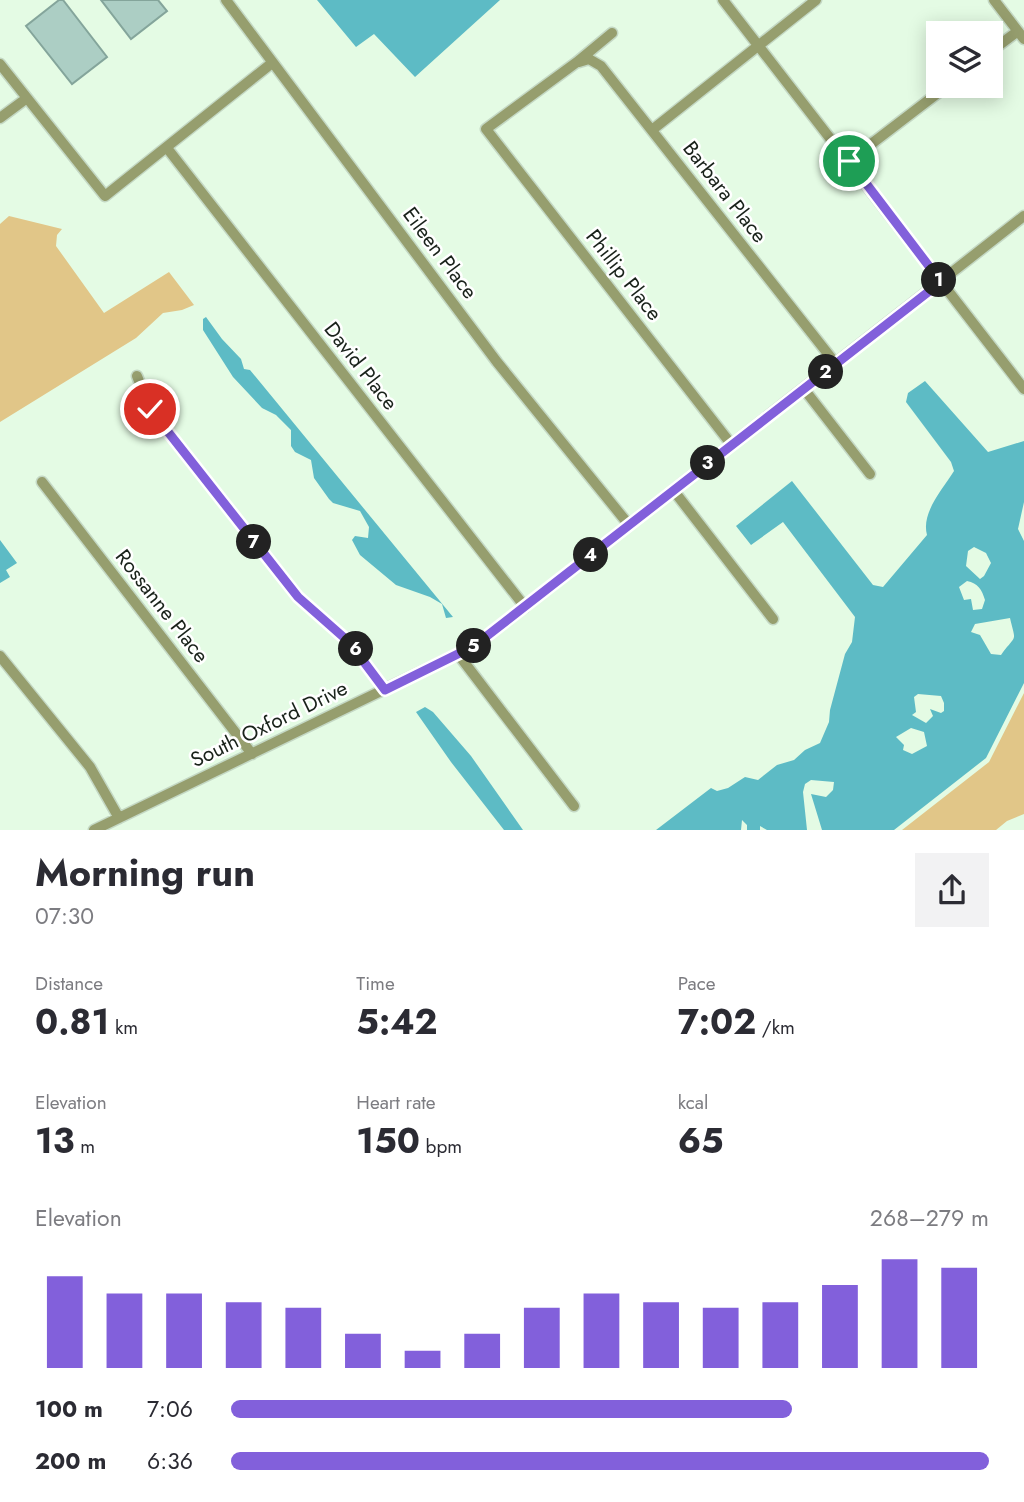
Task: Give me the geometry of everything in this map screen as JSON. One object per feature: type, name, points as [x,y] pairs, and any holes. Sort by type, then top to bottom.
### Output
[{"type":"street","name":"Eileen Place","points":[[226,0],[497,362],[629,525]]},
{"type":"street","points":[[723,0],[941,282],[1022,382]]},
{"type":"street","points":[[652,130],[816,0]]},
{"type":"street","points":[[994,0],[1021,35],[1003,45]]},
{"type":"street","points":[[577,62],[612,33]]},
{"type":"street","name":"Barbara Place","points":[[577,62],[589,59],[601,66],[836,364]]},
{"type":"street","name":"Phillip Place","points":[[577,62],[486,129],[731,444]]},
{"type":"street","points":[[0,64],[108,194],[272,63]]},
{"type":"street","points":[[0,118],[27,98]]},
{"type":"street","points":[[849,161],[931,98]]},
{"type":"street","name":"David Place","points":[[167,148],[525,607]]},
{"type":"street","name":"South Oxford Drive","points":[[94,830],[474,646],[1024,216]]},
{"type":"street","points":[[136,376],[150,409],[298,597],[349,642],[385,690]]},
{"type":"street","points":[[804,389],[870,474]]},
{"type":"street","name":"Rossanne Place","points":[[42,482],[252,754]]},
{"type":"street","points":[[674,491],[773,619]]},
{"type":"street","points":[[458,654],[574,807]]},
{"type":"street","points":[[0,656],[90,767],[119,818]]},
{"type":"shaded area","points":[[9,216],[62,229],[57,235],[56,246],[104,313],[169,272],[194,305],[163,313],[136,338],[0,422],[0,224]]},
{"type":"shaded area","points":[[1024,693],[1024,814],[1007,821],[996,830],[902,830],[989,762]]},
{"type":"water","points":[[317,0],[500,0],[415,77],[374,34],[356,47]]},
{"type":"water","points":[[206,317],[241,359],[244,369],[250,370],[453,617],[446,618],[442,604],[430,597],[396,585],[360,555],[352,540],[355,536],[368,538],[369,527],[360,511],[333,503],[329,499],[314,478],[311,460],[295,452],[291,446],[291,430],[276,415],[262,408],[233,377],[203,330],[203,319]]},
{"type":"water","points":[[925,381],[988,452],[1024,441],[1024,502],[1018,529],[1024,541],[1024,683],[986,758],[894,830],[822,830],[811,794],[826,797],[833,790],[834,782],[811,780],[805,784],[803,792],[807,830],[767,830],[760,826],[760,830],[747,830],[747,825],[742,820],[741,830],[656,830],[711,788],[717,791],[728,788],[745,777],[758,780],[777,765],[794,760],[805,750],[820,743],[829,722],[845,654],[852,642],[855,617],[783,522],[751,545],[736,526],[792,481],[873,585],[883,587],[927,535],[930,510],[954,471],[951,462],[906,402],[908,393]],"holes":[[[974,547],[986,553],[991,563],[980,579],[966,566],[968,551]],[[967,581],[977,585],[985,600],[982,609],[973,610],[971,599],[964,600],[959,587]],[[1010,618],[1014,638],[1001,655],[991,654],[980,635],[971,632],[975,624]],[[918,694],[941,696],[944,711],[941,713],[930,709],[933,716],[926,723],[912,715],[916,712],[914,697]],[[911,728],[924,732],[927,746],[912,754],[903,750],[904,745],[896,737]]]},
{"type":"water","points":[[0,540],[17,563],[6,570],[10,577],[0,583]]},
{"type":"water","points":[[425,707],[433,712],[471,756],[523,830],[504,830],[416,712]]},
{"type":"building","points":[[59,0],[63,0],[107,57],[72,84],[26,26]]},
{"type":"building","points":[[101,0],[158,0],[167,11],[131,39]]},
{"type":"route","points":[[150,409],[298,597],[359,652],[385,690],[474,646],[941,282],[849,161]]}]
